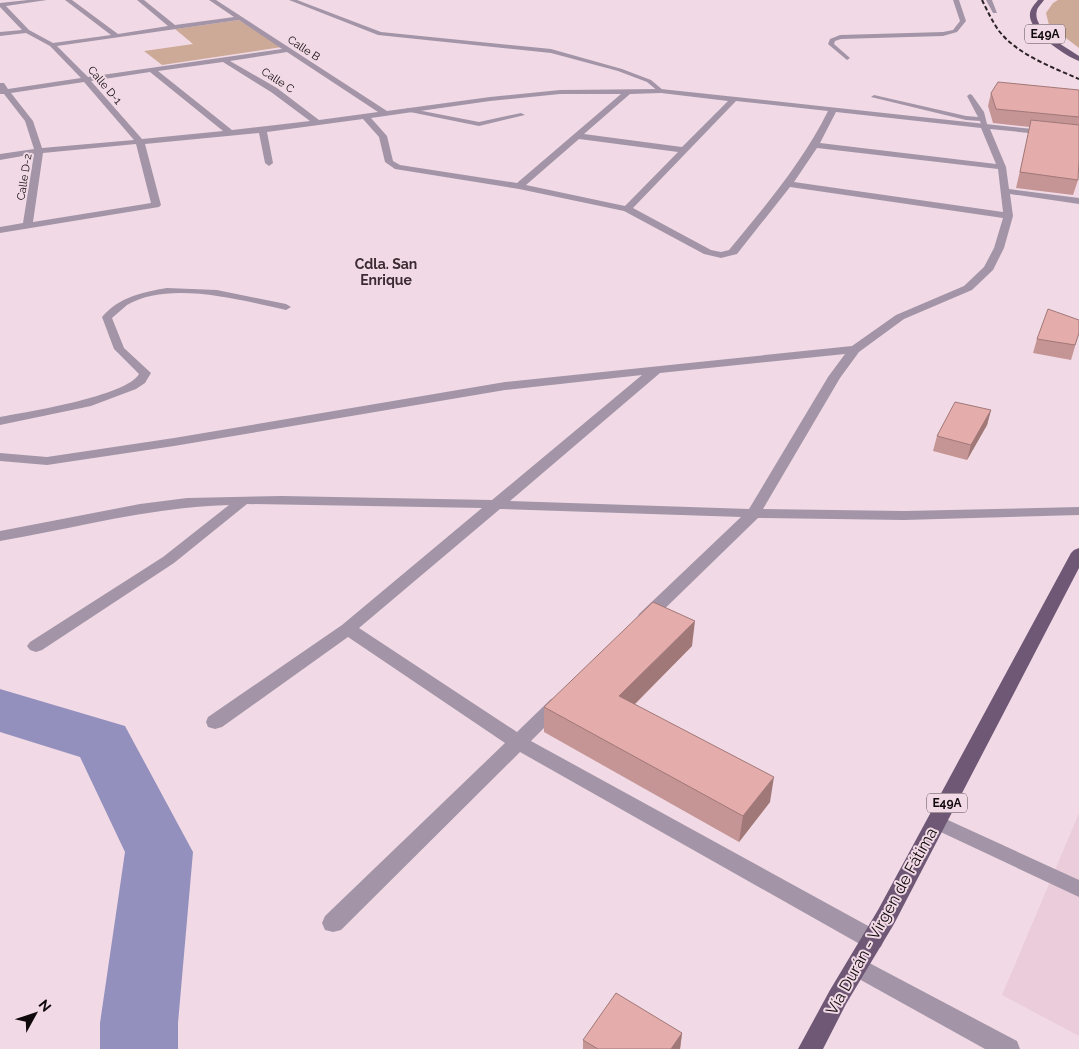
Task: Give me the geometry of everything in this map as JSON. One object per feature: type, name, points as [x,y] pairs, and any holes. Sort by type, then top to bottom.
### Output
[{"type":"main road","name":"E49A","points":[[1040,0],[1032,8],[1035,24],[1046,35],[1079,59]]},
{"type":"main road","points":[[1046,35],[1065,41],[1079,51]]},
{"type":"main road","name":"Vía Durán - Vírgen de Fátima","points":[[810,1049],[838,997],[858,967],[937,822],[1079,553]]},
{"type":"street","points":[[0,5],[44,0]]},
{"type":"street","points":[[68,0],[116,35]]},
{"type":"street","points":[[140,0],[174,28]]},
{"type":"street","name":"Calle B","points":[[212,0],[385,113]]},
{"type":"street","points":[[989,0],[996,12]]},
{"type":"street","name":"Calle D-1","points":[[0,5],[10,17],[27,31],[52,45],[85,78],[140,142],[156,205],[27,226]]},
{"type":"street","points":[[52,45],[240,18]]},
{"type":"street","points":[[0,34],[27,31]]},
{"type":"street","points":[[2,89],[288,50]]},
{"type":"street","name":"Calle C","points":[[223,59],[274,90],[318,123]]},
{"type":"street","points":[[152,70],[231,134]]},
{"type":"street","name":"Calle D-2","points":[[2,89],[29,121],[40,151],[27,226]]},
{"type":"street","points":[[519,186],[630,90]]},
{"type":"street","points":[[0,157],[40,151],[231,134],[490,98],[560,92],[630,90],[661,91],[833,110],[984,123],[1079,136]]},
{"type":"street","points":[[627,209],[734,99]]},
{"type":"street","points":[[365,116],[384,136],[389,162],[398,167],[519,186],[627,209],[708,252],[721,255],[733,252],[804,164],[816,145],[833,110]]},
{"type":"street","points":[[632,631],[753,514],[834,377],[855,349],[900,317],[968,288],[989,268],[999,248],[1008,216],[1002,168],[984,123]]},
{"type":"street","points":[[263,130],[269,163]]},
{"type":"street","points":[[577,136],[685,150]]},
{"type":"street","points":[[816,145],[1002,168]]},
{"type":"street","points":[[787,184],[1008,216]]},
{"type":"street","points":[[1005,191],[1079,200]]},
{"type":"street","points":[[0,230],[27,226]]},
{"type":"street","points":[[0,457],[47,461],[174,442],[505,386],[855,349]]},
{"type":"street","points":[[215,722],[348,629],[655,371]]},
{"type":"street","points":[[0,536],[45,530],[141,506],[242,501],[500,503],[753,514],[1003,516],[1079,511]]},
{"type":"street","points":[[36,646],[150,573],[219,522],[242,501]]},
{"type":"street","points":[[348,629],[518,742],[873,940]]},
{"type":"street","points":[[333,923],[568,694]]},
{"type":"street","points":[[858,967],[1008,1049]]},
{"type":"lane","points":[[292,0],[380,34],[551,51],[620,70],[649,81],[661,91]]},
{"type":"lane","points":[[846,58],[831,44],[832,40],[840,37],[943,34],[955,30],[962,21],[956,0]]},
{"type":"lane","points":[[970,96],[984,123]]},
{"type":"lane","points":[[874,98],[984,123]]},
{"type":"lane","points":[[410,110],[479,124],[521,115]]},
{"type":"lane","points":[[0,421],[87,403],[132,388],[141,381],[145,373],[119,350],[107,318],[115,308],[129,300],[146,294],[164,292],[220,293],[286,306]]},
{"type":"lane","points":[[937,822],[1079,889]]},
{"type":"shaded area","points":[[1058,0],[1079,0],[1079,48],[1049,25],[1046,13],[1053,3]]},
{"type":"shaded area","points":[[239,20],[282,47],[162,65],[144,51],[193,44],[175,29]]},
{"type":"shaded area","points":[[1079,813],[1079,1036],[1002,995]]},
{"type":"building","points":[[998,82],[1079,90],[1079,117],[996,109],[991,93]]},
{"type":"building","points":[[1031,120],[1079,125],[1078,180],[1020,172]]},
{"type":"building","points":[[1048,309],[1079,320],[1079,333],[1075,345],[1037,339]]},
{"type":"building","points":[[955,402],[991,410],[971,445],[937,436]]},
{"type":"building","points":[[653,602],[695,621],[619,696],[774,777],[743,816],[544,707]]},
{"type":"building","points":[[616,993],[682,1033],[671,1049],[598,1049],[583,1040]]},
{"type":"waterway","points":[[0,710],[103,742],[159,852],[139,1023],[139,1049]]},
{"type":"railway","points":[[982,0],[999,31],[1016,47],[1036,60],[1079,79]]},
{"type":"district","name":"Cdla. San Enrique","points":[[386,272]]}]
